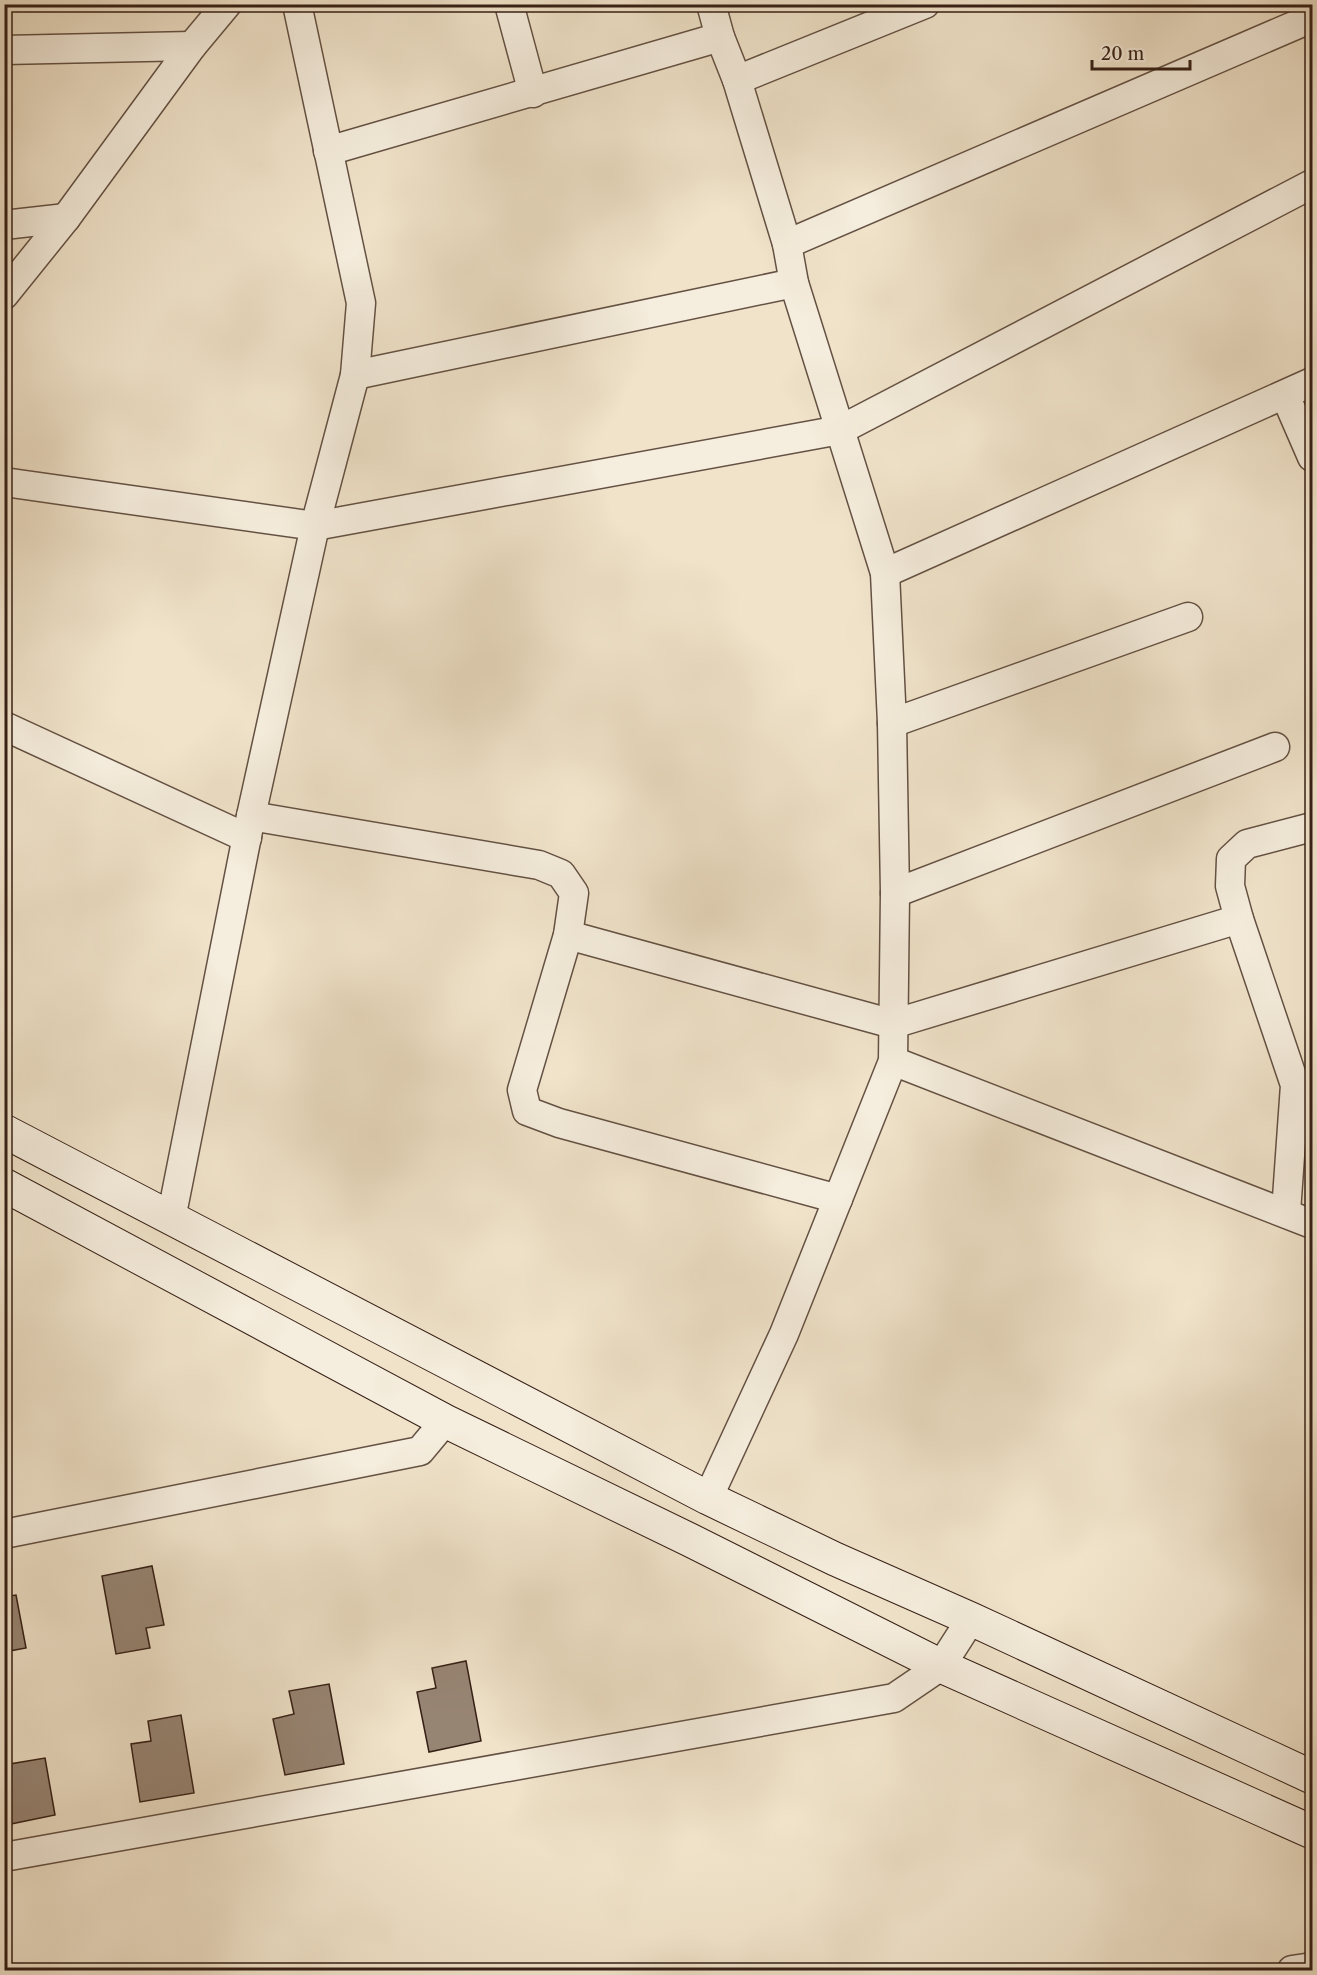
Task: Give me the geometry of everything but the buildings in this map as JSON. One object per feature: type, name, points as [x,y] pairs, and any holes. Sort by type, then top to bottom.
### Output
[{"type":"main road","points":[[4,1131],[708,1498],[835,1559],[971,1618],[1312,1777]]},
{"type":"main road","points":[[4,1185],[445,1421],[690,1540],[941,1666],[1312,1832]]},
{"type":"street","points":[[4,295],[66,218],[192,46],[227,4]]},
{"type":"street","points":[[171,1219],[249,827],[315,526],[355,375],[361,303],[297,4]]},
{"type":"street","points":[[508,4],[533,93]]},
{"type":"street","points":[[708,1498],[784,1334],[893,1061],[895,893],[892,723],[885,573],[794,283],[787,244],[737,80],[720,37],[711,4]]},
{"type":"street","points":[[737,80],[883,13],[925,4]]},
{"type":"street","points":[[787,244],[1312,18]]},
{"type":"street","points":[[328,152],[720,37]]},
{"type":"street","points":[[4,50],[192,46]]},
{"type":"street","points":[[4,482],[315,526],[840,430],[1312,184]]},
{"type":"street","points":[[4,225],[66,218]]},
{"type":"street","points":[[355,375],[794,283]]},
{"type":"street","points":[[885,573],[1312,382]]},
{"type":"street","points":[[1285,395],[1312,457]]},
{"type":"street","points":[[892,723],[1188,617]]},
{"type":"street","points":[[4,726],[249,827],[539,865],[561,874],[574,893],[568,935],[522,1090],[527,1111],[570,1126],[838,1199]]},
{"type":"street","points":[[895,893],[1275,747]]},
{"type":"street","points":[[1286,1212],[1304,1087],[1239,919],[1230,886],[1231,859],[1247,844],[1312,826]]},
{"type":"street","points":[[568,935],[892,1024],[1239,919]]},
{"type":"street","points":[[893,1061],[1312,1224]]},
{"type":"street","points":[[4,1534],[420,1451],[445,1421]]},
{"type":"street","points":[[4,1857],[894,1698],[941,1666],[971,1618]]},
{"type":"street","points":[[1292,1971],[1312,1967]]}]
